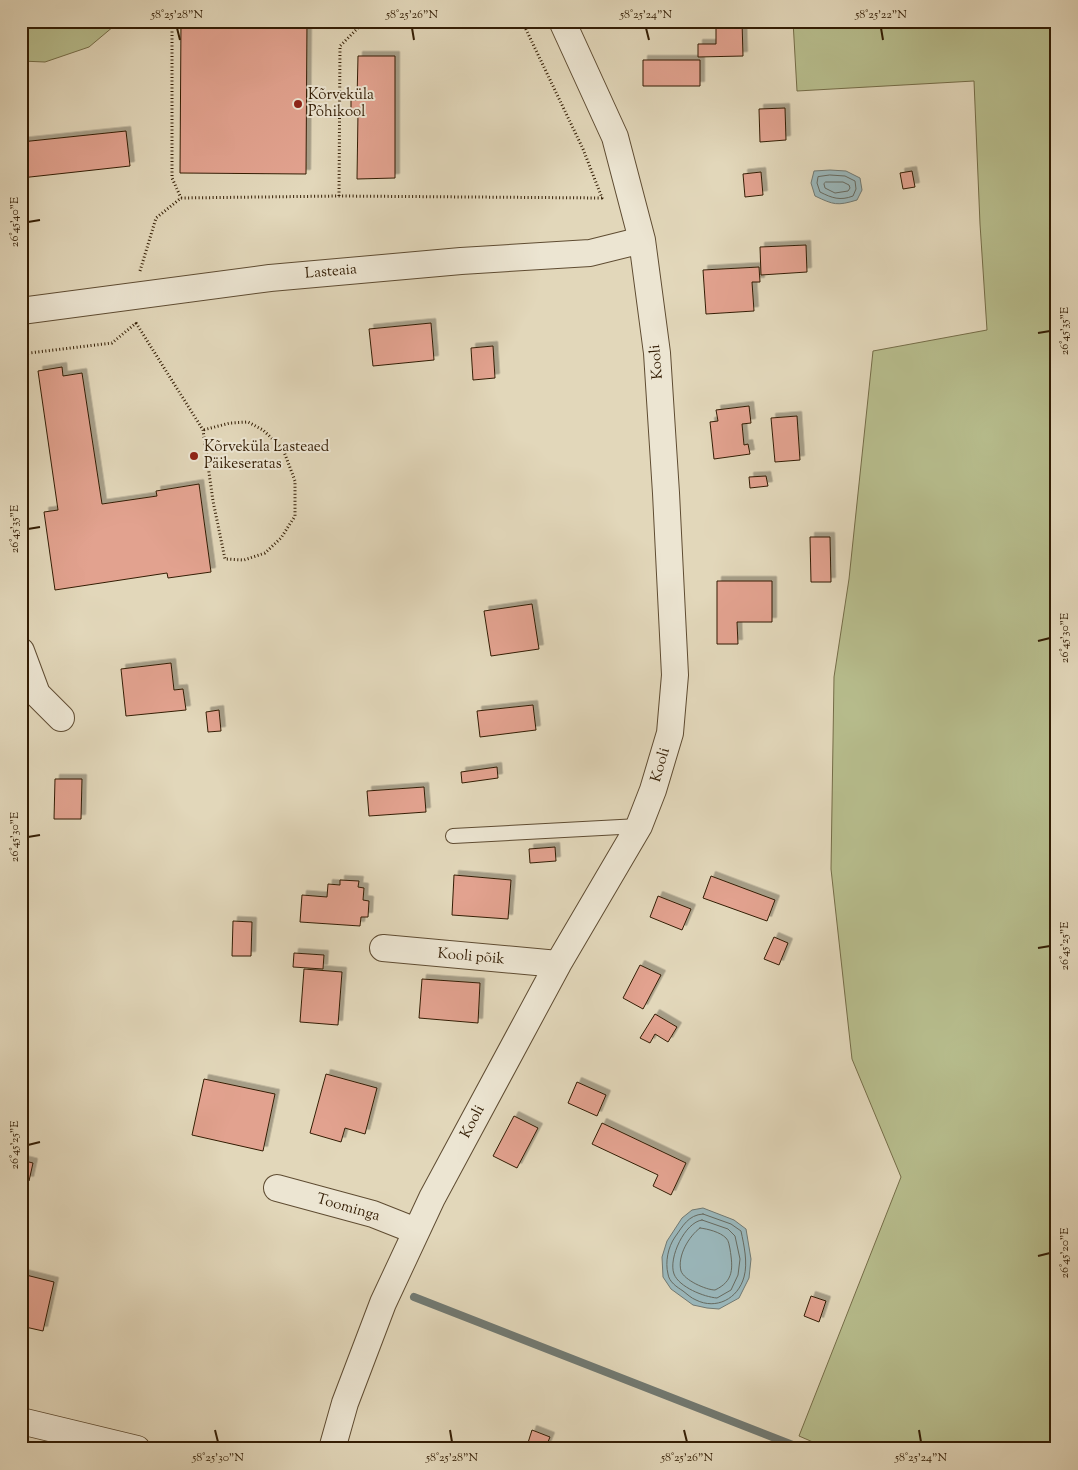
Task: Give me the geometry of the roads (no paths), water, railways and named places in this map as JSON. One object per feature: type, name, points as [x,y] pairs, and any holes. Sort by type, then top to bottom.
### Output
[{"type":"street","name":"Kooli","points":[[332,1449],[346,1403],[383,1303],[416,1231],[558,964],[639,826],[653,790],[670,733],[676,675],[657,353],[642,240],[615,137],[562,21]]},
{"type":"street","name":"Lasteaia","points":[[21,311],[270,278],[461,261],[590,253],[642,240]]},
{"type":"street","points":[[21,651],[37,694],[61,718]]},
{"type":"street","name":"Kooli põik","points":[[383,948],[558,964]]},
{"type":"street","name":"Toominga","points":[[278,1188],[373,1214],[416,1231]]},
{"type":"street","points":[[21,1421],[137,1449]]},
{"type":"lane","points":[[454,836],[639,826]]},
{"type":"water","points":[[814,171],[846,171],[860,178],[862,190],[857,200],[836,204],[815,196],[811,183]]},
{"type":"water","points":[[703,1208],[734,1220],[746,1229],[751,1259],[749,1278],[739,1298],[719,1309],[693,1305],[671,1289],[663,1277],[662,1257],[667,1241],[682,1218],[692,1210]]},
{"type":"waterway","points":[[414,1297],[803,1449]]},
{"type":"place","name":"Kõrveküla Põhikool","points":[[298,104]]},
{"type":"place","name":"Kõrveküla Lasteaed Päikeseratas","points":[[194,456]]}]
